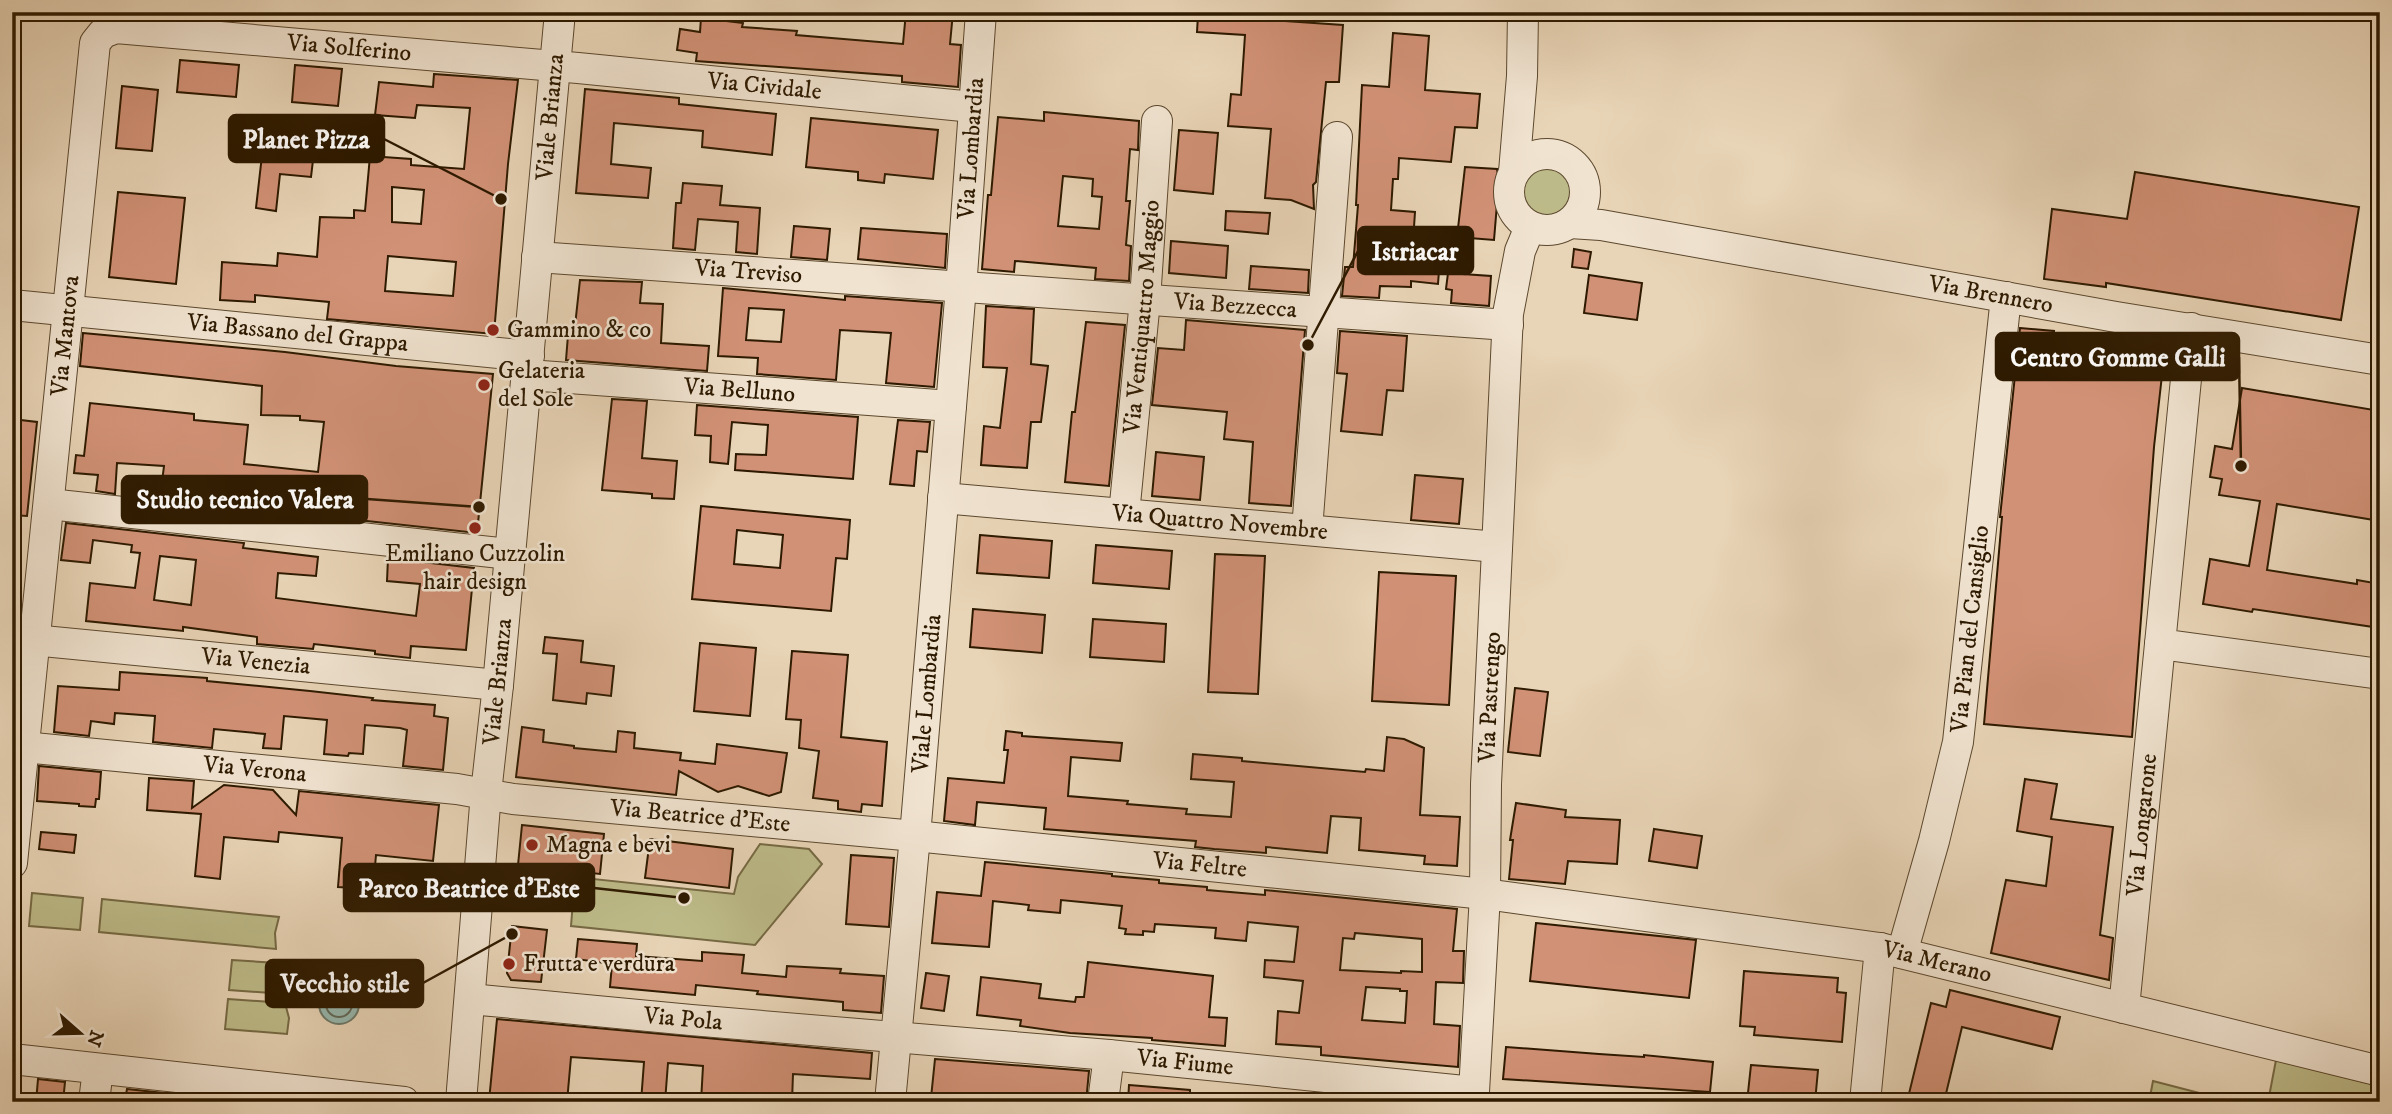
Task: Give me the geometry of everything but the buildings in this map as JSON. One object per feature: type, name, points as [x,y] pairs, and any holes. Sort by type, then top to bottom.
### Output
[{"type":"street","name":"Viale Brianza","points":[[461,1102],[486,793],[561,12]]},
{"type":"street","name":"Via Lombardia","points":[[961,286],[981,12]]},
{"type":"street","points":[[1514,172],[1522,76],[1523,12]]},
{"type":"street","name":"Via Solferino","points":[[103,33],[116,28],[555,66]]},
{"type":"street","name":"Via Mantova","points":[[13,856],[23,747],[23,639],[49,504],[95,43],[103,33]]},
{"type":"street","name":"Via Cividale","points":[[555,66],[973,107]]},
{"type":"street","points":[[1522,76],[1530,91],[1533,122],[1543,143],[1574,164],[1601,225]]},
{"type":"street","name":"Via Ventiquattro Maggio","points":[[1124,514],[1145,300],[1157,121]]},
{"type":"street","points":[[1307,530],[1337,137]]},
{"type":"street","points":[[1561,156],[1538,154],[1522,162],[1514,172],[1508,194],[1520,217],[1545,230],[1559,229],[1570,223],[1579,213],[1585,198],[1584,184]]},
{"type":"street","name":"Via Pastrengo","points":[[1472,1097],[1485,894],[1486,784],[1508,325],[1520,217]]},
{"type":"street","name":"Via Brennero","points":[[1570,223],[1601,225],[2191,328],[2379,352]]},
{"type":"street","name":"Via Treviso","points":[[537,257],[961,286]]},
{"type":"street","name":"Via Bezzecca","points":[[961,286],[1508,325]]},
{"type":"street","name":"Viale Lombardia","points":[[890,1102],[961,286]]},
{"type":"street","name":"Via Pian del Cansiglio","points":[[1865,1102],[1891,951],[1934,842],[1958,742],[2006,297]]},
{"type":"street","name":"Via Bassano del Grappa","points":[[12,305],[528,366]]},
{"type":"street","name":"Via Longarone","points":[[2124,1008],[2191,328]]},
{"type":"street","name":"Via Belluno","points":[[528,366],[951,406]]},
{"type":"street","name":"Via Quattro Novembre","points":[[943,498],[1497,547]]},
{"type":"street","points":[[49,504],[510,554]]},
{"type":"street","name":"Via Venezia","points":[[23,639],[498,685]]},
{"type":"street","points":[[2161,644],[2380,674]]},
{"type":"street","name":"Via Verona","points":[[23,747],[486,793]]},
{"type":"street","name":"Via Beatrice d'Este","points":[[486,793],[513,799],[915,835]]},
{"type":"street","name":"Via Feltre","points":[[915,835],[1485,894]]},
{"type":"street","name":"Via Merano","points":[[1485,894],[1891,951],[2380,1071]]},
{"type":"street","name":"Via Pola","points":[[470,999],[895,1036]]},
{"type":"street","name":"Via Fiume","points":[[895,1036],[1109,1055],[1472,1097]]},
{"type":"street","points":[[1103,1102],[1109,1055]]},
{"type":"street","points":[[12,1059],[404,1102]]},
{"type":"street","points":[[94,1102],[98,1069]]},
{"type":"shaded area","points":[[1547,168],[1565,175],[1572,193],[1565,211],[1547,218],[1529,211],[1522,193],[1529,175]]},
{"type":"shaded area","points":[[760,844],[809,849],[822,864],[755,945],[571,926],[575,877],[734,894],[738,877]]},
{"type":"shaded area","points":[[32,893],[83,898],[80,930],[29,926]]},
{"type":"shaded area","points":[[102,899],[279,917],[275,933],[276,949],[99,932]]},
{"type":"shaded area","points":[[232,960],[277,963],[284,994],[229,990]]},
{"type":"shaded area","points":[[228,999],[285,1003],[289,1018],[287,1034],[225,1029]]},
{"type":"shaded area","points":[[2276,1060],[2380,1086],[2380,1102],[2268,1102]]},
{"type":"shaded area","points":[[2153,1081],[2234,1102],[2149,1102]]},
{"type":"water","points":[[339,984],[353,990],[359,1004],[353,1018],[339,1024],[325,1018],[319,1004],[325,990]]},
{"type":"place","name":"Planet Pizza","points":[[501,199]]},
{"type":"place","name":"Gammino & co","points":[[493,330]]},
{"type":"place","name":"Istriacar","points":[[1308,345]]},
{"type":"place","name":"Gelateria del Sole","points":[[484,385]]},
{"type":"place","name":"Centro Gomme Galli","points":[[2241,466]]},
{"type":"place","name":"Studio tecnico Valera","points":[[479,507]]},
{"type":"place","name":"Emiliano Cuzzolin hair design","points":[[475,528]]},
{"type":"place","name":"Magna e bevi","points":[[532,845]]},
{"type":"place","name":"Parco Beatrice d'Este","points":[[684,898]]},
{"type":"place","name":"Vecchio stile","points":[[512,934]]},
{"type":"place","name":"Frutta e verdura","points":[[509,964]]}]
